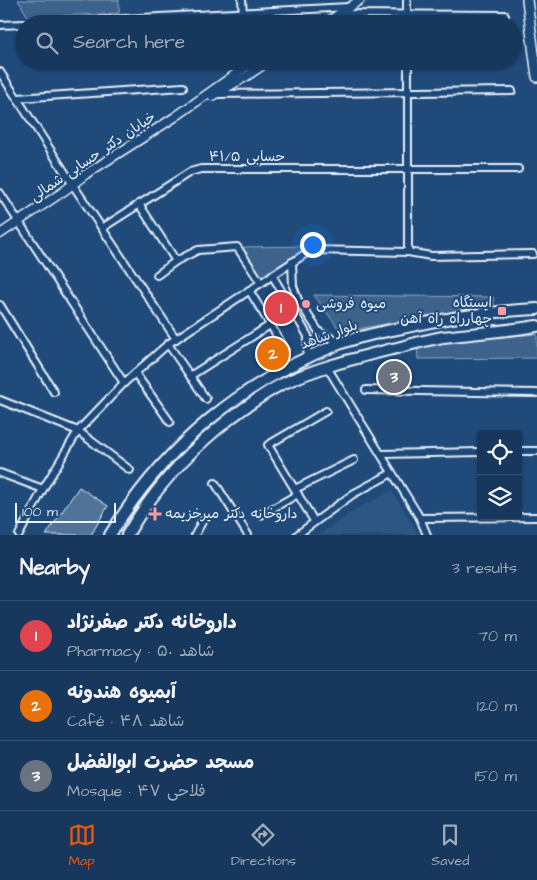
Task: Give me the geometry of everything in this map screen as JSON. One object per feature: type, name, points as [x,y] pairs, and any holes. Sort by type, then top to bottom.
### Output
[{"type":"main road","points":[[527,0],[535,36],[537,77]]},
{"type":"main road","name":"بلوار شاهد","points":[[110,535],[148,481],[168,457],[202,425],[242,393],[307,357],[341,343],[379,332],[439,320],[502,311],[537,309]]},
{"type":"main road","points":[[126,535],[152,497],[178,465],[209,435],[250,404],[280,386],[347,360],[442,337],[537,326]]},
{"type":"street","points":[[242,0],[244,15]]},
{"type":"street","points":[[339,14],[360,0]]},
{"type":"street","points":[[407,0],[407,15]]},
{"type":"street","points":[[190,15],[349,7]]},
{"type":"street","points":[[339,14],[505,15]]},
{"type":"street","points":[[0,25],[15,24]]},
{"type":"street","name":"خیابان دکتر حسابی شمالی","points":[[0,234],[73,185],[86,174],[175,116],[238,70]]},
{"type":"street","points":[[249,70],[250,74]]},
{"type":"street","name":"خیابان دکتر حسابی شمالی","points":[[175,116],[256,70]]},
{"type":"street","points":[[408,70],[408,252]]},
{"type":"street","points":[[1,75],[176,338]]},
{"type":"street","points":[[17,98],[183,87]]},
{"type":"street","points":[[215,94],[512,91]]},
{"type":"street","name":"حسابی ۴۱/۵","points":[[102,228],[190,172],[201,169],[518,170]]},
{"type":"street","points":[[0,193],[124,383]]},
{"type":"street","points":[[139,204],[176,261]]},
{"type":"street","points":[[157,275],[176,261],[198,250],[237,247],[261,283]]},
{"type":"street","points":[[19,535],[42,489],[78,431],[124,383],[176,338],[311,250],[408,252],[431,256],[533,254]]},
{"type":"street","points":[[292,262],[293,286],[298,300],[319,332],[341,343]]},
{"type":"street","points":[[272,275],[308,336],[307,357]]},
{"type":"street","points":[[249,290],[285,349]]},
{"type":"street","points":[[0,305],[54,392]]},
{"type":"street","points":[[190,376],[270,325]]},
{"type":"street","points":[[308,336],[315,336],[319,332]]},
{"type":"street","points":[[168,344],[206,399]]},
{"type":"street","points":[[327,367],[420,518],[427,535]]},
{"type":"street","points":[[135,373],[170,422]]},
{"type":"street","points":[[366,390],[537,393]]},
{"type":"street","points":[[0,400],[78,431],[130,470]]},
{"type":"street","points":[[314,521],[268,445],[326,411]]},
{"type":"street","points":[[522,451],[537,451]]},
{"type":"street","points":[[381,454],[477,452]]},
{"type":"street","points":[[261,515],[297,491],[354,460]]},
{"type":"street","points":[[0,473],[42,489]]},
{"type":"street","points":[[297,535],[353,494],[392,474]]},
{"type":"street","points":[[215,483],[248,535]]},
{"type":"street","points":[[420,518],[537,516]]},
{"type":"street","points":[[195,535],[202,520]]},
{"type":"shaded area","points":[[18,0],[119,0],[119,13],[27,15]]},
{"type":"shaded area","points":[[311,246],[261,276],[242,247]]},
{"type":"shaded area","points":[[314,295],[493,297],[494,304],[341,332]]},
{"type":"shaded area","points":[[537,334],[537,358],[418,359],[417,344]]},
{"type":"shaded area","points":[[392,491],[419,535],[319,535],[356,509]]},
{"type":"building","points":[[79,487],[108,506],[91,535],[46,535]]},
{"type":"place","name":"میوه فروشی","points":[[306,304]]},
{"type":"place","name":"داروخانه دکتر صفرنژاد","points":[[281,308]]},
{"type":"place","name":"ایستگاه چهارراه راه آهن","points":[[502,311]]},
{"type":"place","name":"آبمیوه هندونه","points":[[273,354]]},
{"type":"place","name":"مسجد حضرت ابوالفضل","points":[[394,377]]},
{"type":"place","name":"داروخانه دکتر میرخزیمه","points":[[155,514]]}]
